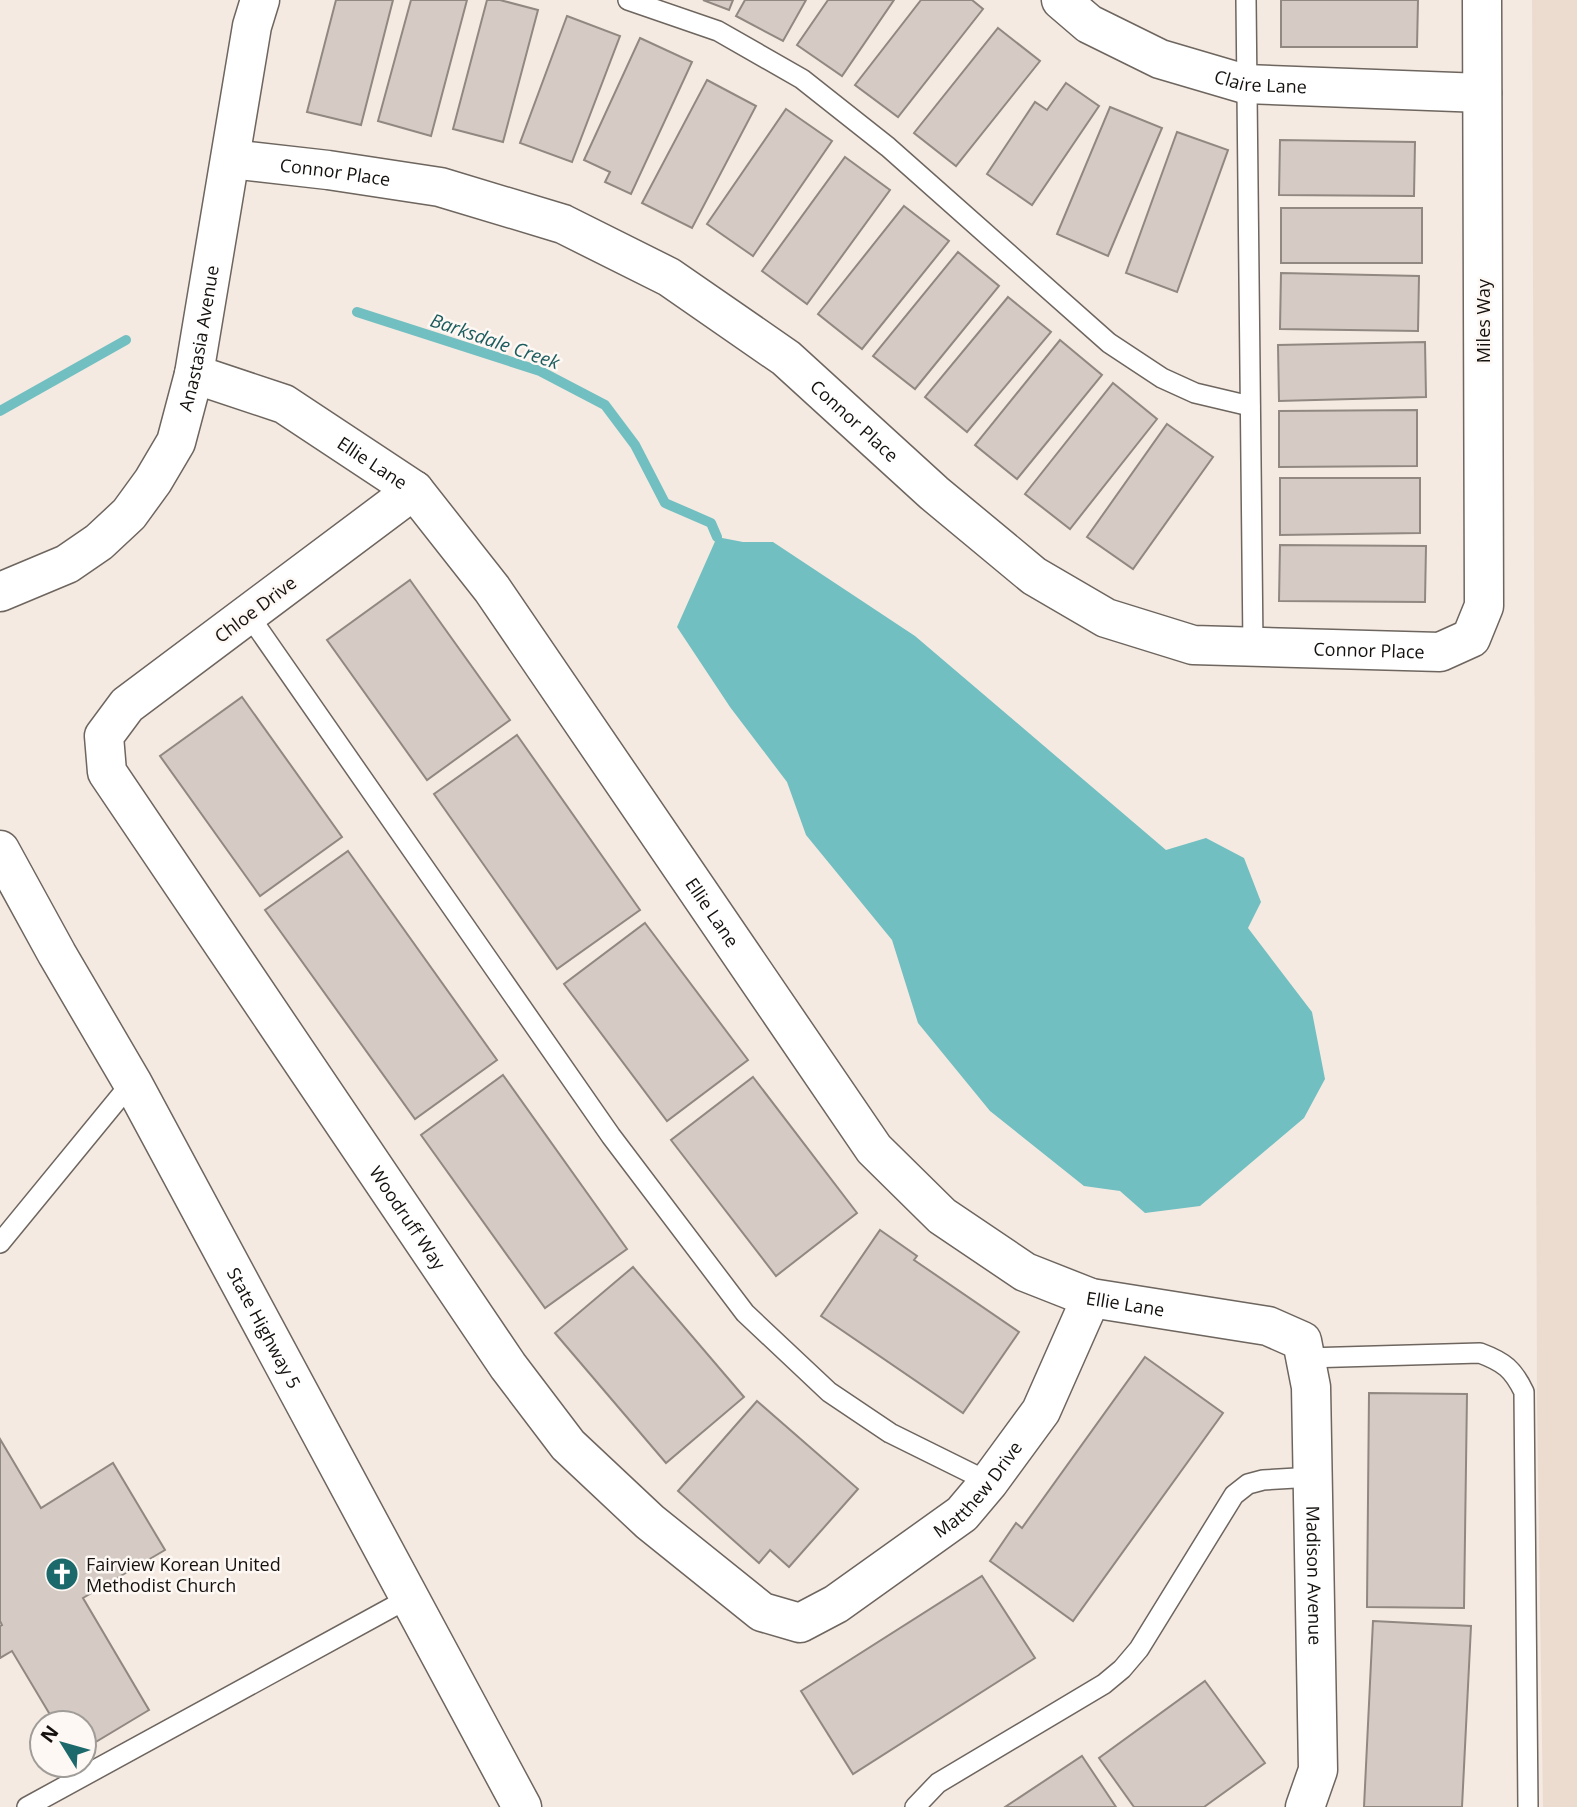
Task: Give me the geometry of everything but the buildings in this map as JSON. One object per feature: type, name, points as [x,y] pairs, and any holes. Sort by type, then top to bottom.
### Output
[{"type":"street","name":"Anastasia Avenue","points":[[0,592],[67,564],[99,542],[128,514],[153,481],[176,442],[194,374],[252,26],[260,0]]},
{"type":"street","name":"Claire Lane","points":[[1061,0],[1089,24],[1160,59],[1245,84],[1482,93]]},
{"type":"street","name":"Miles Way","points":[[1471,638],[1484,606],[1482,0]]},
{"type":"street","name":"Connor Place","points":[[231,159],[439,187],[563,224],[669,277],[786,358],[934,493],[1034,576],[1106,618],[1192,645],[1440,652],[1471,638]]},
{"type":"street","name":"Ellie Lane","points":[[194,374],[284,404],[414,490],[492,589],[873,1149],[942,1216],[1025,1272],[1091,1298],[1268,1326],[1304,1349]]},
{"type":"street","name":"Chloe Drive","points":[[104,736],[127,705],[414,490]]},
{"type":"street","name":"Woodruff Way","points":[[104,736],[107,772],[508,1366],[568,1445],[650,1522],[762,1612],[800,1623]]},
{"type":"street","name":"State Highway 5","points":[[4,870],[132,1082],[522,1807]]},
{"type":"street","name":"Matthew Drive","points":[[800,1623],[836,1604],[962,1514],[1041,1412],[1091,1298]]},
{"type":"street","name":"Madison Avenue","points":[[1304,1349],[1311,1387],[1318,1770],[1305,1807]]},
{"type":"lane","points":[[628,0],[718,32],[802,79],[888,147],[1109,343],[1162,378],[1195,393],[1250,406]]},
{"type":"lane","points":[[1246,0],[1253,647]]},
{"type":"lane","points":[[248,614],[611,1136],[745,1313],[829,1392],[890,1433],[989,1482]]},
{"type":"lane","points":[[0,1242],[132,1082]]},
{"type":"lane","points":[[1304,1349],[1480,1353],[1500,1360],[1516,1375],[1524,1392],[1528,1807]]},
{"type":"lane","points":[[915,1807],[938,1783],[1104,1684],[1122,1670],[1139,1649],[1234,1495],[1248,1484],[1263,1480],[1313,1477]]},
{"type":"lane","points":[[27,1807],[409,1598]]},
{"type":"shaded area","points":[[1532,0],[1577,0],[1577,1807],[1543,1807],[1537,1407]]},
{"type":"water","points":[[717,537],[743,542],[773,542],[915,636],[1166,850],[1206,838],[1244,858],[1261,902],[1248,928],[1312,1012],[1325,1079],[1304,1118],[1200,1206],[1145,1213],[1120,1191],[1084,1186],[990,1111],[918,1023],[892,940],[806,835],[787,782],[730,707],[677,627]]},
{"type":"waterway","name":"Barksdale Creek","points":[[357,312],[540,371],[605,405],[635,445],[665,503],[711,523],[717,537]]},
{"type":"waterway","name":"Barksdale Creek","points":[[0,411],[126,340]]},
{"type":"place","name":"Fairview Korean United Methodist Church","points":[[62,1574]]}]
